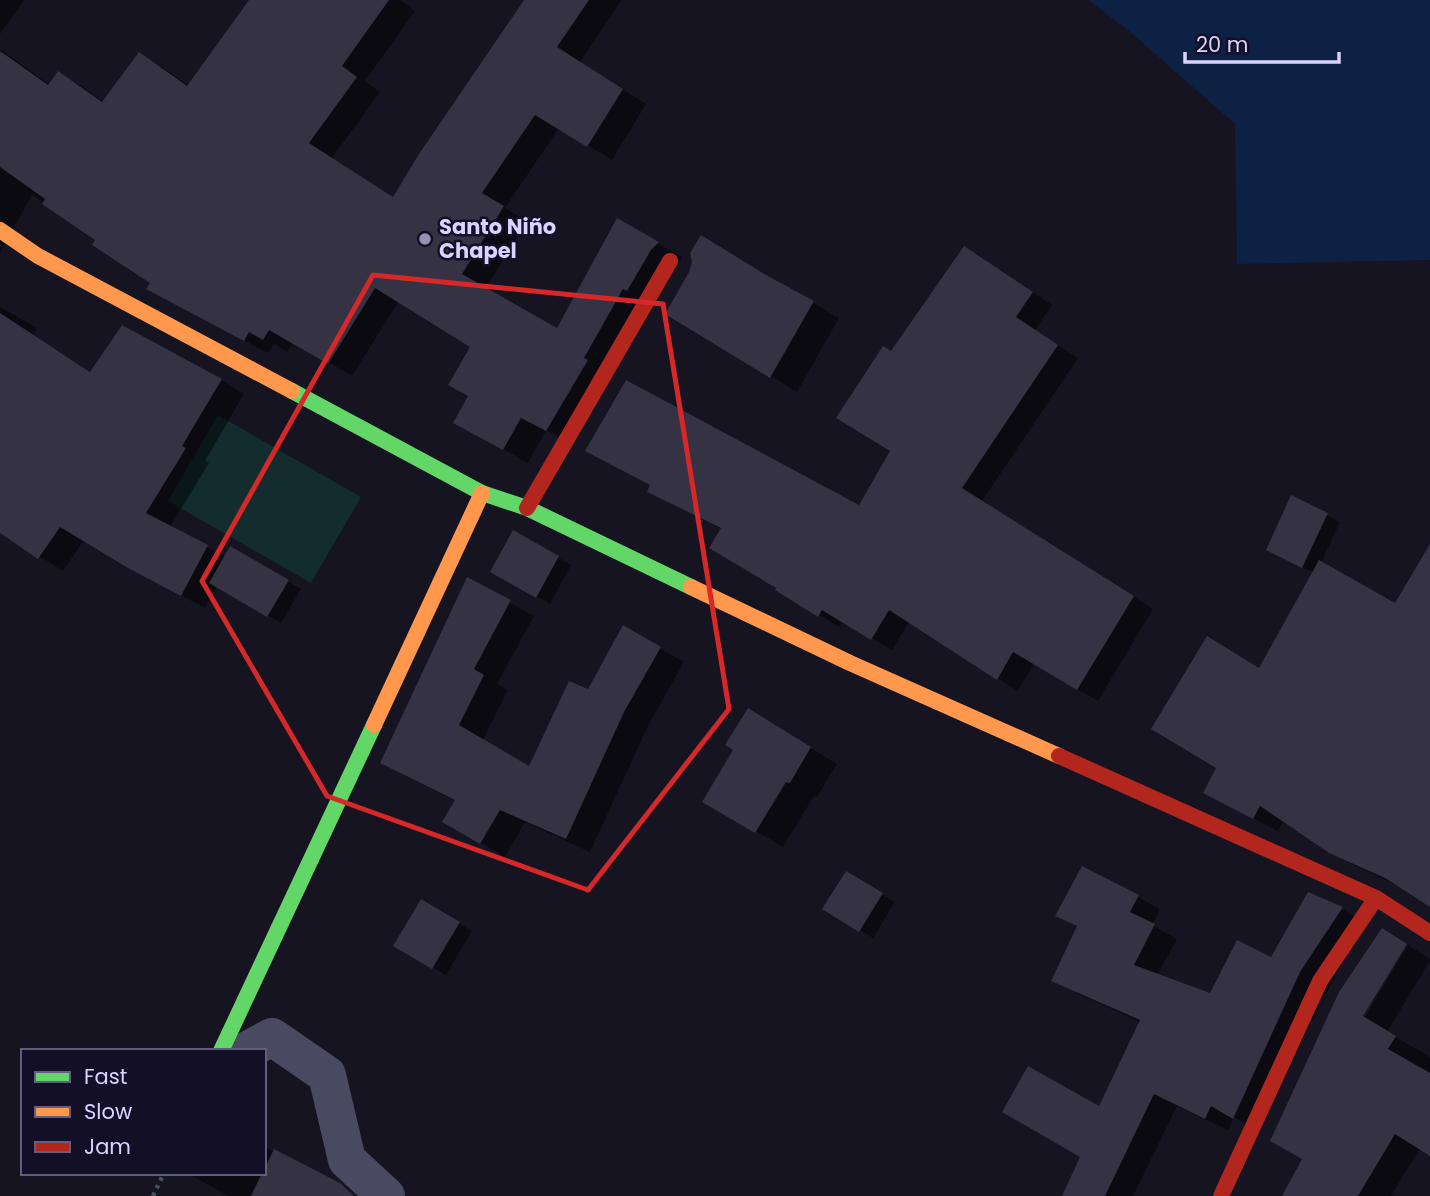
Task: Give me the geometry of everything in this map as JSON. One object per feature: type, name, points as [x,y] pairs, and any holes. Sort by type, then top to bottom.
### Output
[{"type":"street","points":[[0,230],[38,256],[482,493],[527,508],[850,663],[1376,898],[1430,933]]},
{"type":"street","points":[[527,508],[670,261]]},
{"type":"street","points":[[222,1049],[482,493]]},
{"type":"street","points":[[1221,1196],[1320,981],[1376,898]]},
{"type":"street","points":[[250,1049],[272,1037],[327,1075],[347,1160],[386,1196]]},
{"type":"path","points":[[153,1196],[163,1175]]},
{"type":"highlighted area","points":[[373,275],[663,304],[729,709],[588,890],[327,796],[202,581]]},
{"type":"green space","points":[[218,415],[361,497],[311,583],[168,501]]},
{"type":"water","points":[[1088,0],[1430,0],[1430,260],[1237,264],[1235,124],[1128,30]]},
{"type":"building","points":[[249,0],[389,0],[342,66],[357,77],[309,143],[393,197],[419,154],[524,0],[589,0],[557,47],[623,89],[587,147],[535,115],[482,193],[504,206],[462,274],[557,328],[617,218],[659,242],[651,250],[627,291],[623,289],[584,358],[588,360],[546,431],[521,418],[503,450],[453,423],[468,396],[448,385],[470,347],[375,288],[328,364],[269,330],[263,340],[249,332],[244,341],[146,289],[150,283],[92,245],[95,240],[42,204],[45,199],[0,167],[0,51],[48,85],[58,71],[102,102],[139,52],[187,86]]},
{"type":"building","points":[[701,235],[814,301],[770,378],[665,314],[689,272],[692,262],[690,253]]},
{"type":"building","points":[[964,246],[1033,292],[1016,317],[1058,345],[962,488],[1134,596],[1077,690],[1013,652],[997,680],[889,610],[871,640],[822,610],[818,617],[709,548],[721,528],[647,492],[650,485],[585,451],[626,380],[859,505],[890,451],[836,418],[883,346],[891,351]]},
{"type":"building","points":[[0,313],[90,372],[122,325],[222,379],[182,446],[186,448],[146,513],[208,545],[181,596],[60,527],[38,559],[0,533]]},
{"type":"building","points":[[1291,495],[1328,513],[1302,568],[1266,550]]},
{"type":"building","points":[[513,530],[559,556],[536,598],[490,572]]},
{"type":"building","points":[[1430,544],[1430,907],[1385,878],[1329,853],[1260,806],[1253,819],[1203,793],[1216,768],[1151,729],[1207,636],[1259,668],[1319,560],[1395,603]]},
{"type":"building","points":[[230,546],[289,580],[267,617],[209,583]]},
{"type":"building","points":[[467,577],[511,600],[474,669],[484,675],[459,725],[529,766],[569,681],[588,689],[623,625],[661,647],[624,712],[566,839],[500,810],[480,844],[442,822],[455,800],[380,763]]},
{"type":"building","points":[[748,708],[811,747],[755,833],[702,802],[733,750],[725,745]]},
{"type":"building","points":[[1082,866],[1139,895],[1130,912],[1155,924],[1134,965],[1210,993],[1237,940],[1271,957],[1308,892],[1343,907],[1300,972],[1233,1119],[1211,1106],[1205,1119],[1154,1094],[1105,1196],[1062,1196],[1080,1157],[1002,1112],[1028,1066],[1099,1106],[1140,1020],[1051,981],[1077,926],[1055,916]]},
{"type":"building","points":[[846,871],[883,893],[859,932],[822,909]]},
{"type":"building","points":[[421,899],[460,922],[432,969],[393,946]]},
{"type":"building","points":[[1382,928],[1407,944],[1363,1016],[1396,1036],[1388,1049],[1430,1073],[1430,1156],[1395,1134],[1358,1196],[1282,1196],[1302,1159],[1270,1141],[1339,992]]},
{"type":"building","points":[[274,1149],[340,1183],[354,1196],[251,1196],[261,1175],[266,1175],[266,1166]]},
{"type":"traffic: fast","points":[[292,391],[482,493],[527,508],[691,587]]},
{"type":"traffic: fast","points":[[222,1049],[374,725]]},
{"type":"traffic: slow","points":[[0,230],[38,256],[292,391]]},
{"type":"traffic: slow","points":[[374,725],[482,493]]},
{"type":"traffic: slow","points":[[691,587],[850,663],[1059,756]]},
{"type":"traffic: jam","points":[[527,508],[670,261]]},
{"type":"traffic: jam","points":[[1059,756],[1376,898],[1430,933]]},
{"type":"traffic: jam","points":[[1221,1196],[1320,981],[1376,898]]},
{"type":"place","name":"Santo Niño Chapel","points":[[425,239]]}]
